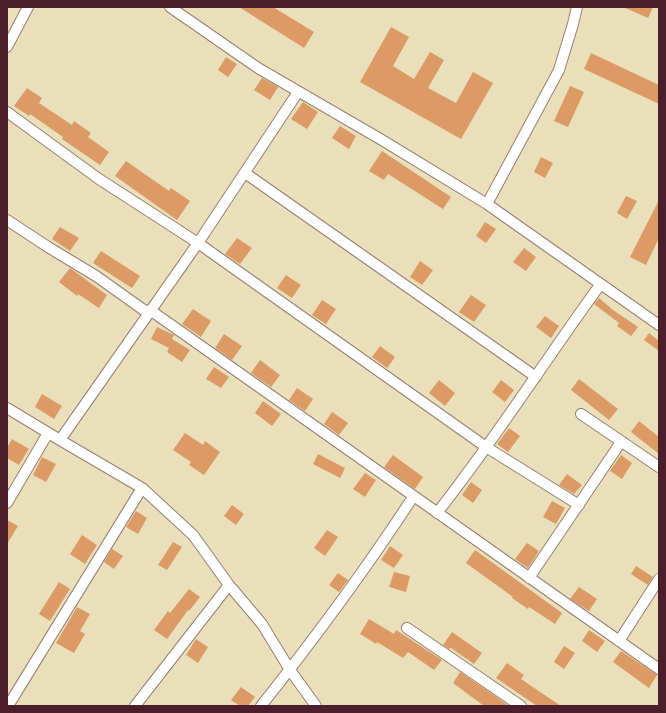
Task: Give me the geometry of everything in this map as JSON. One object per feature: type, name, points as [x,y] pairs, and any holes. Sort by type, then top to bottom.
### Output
[{"type":"street","points":[[7,47],[28,7]]},
{"type":"street","points":[[170,7],[258,68],[488,204],[600,285],[659,325]]},
{"type":"street","points":[[488,204],[560,70],[573,24],[576,7]]},
{"type":"street","points":[[60,440],[198,243],[298,92]]},
{"type":"street","points":[[7,112],[99,179],[198,243],[486,447],[579,505]]},
{"type":"street","points":[[245,173],[536,377]]},
{"type":"street","points":[[7,220],[96,276],[149,312],[374,467],[413,497],[659,669]]},
{"type":"street","points":[[437,513],[486,447],[536,377],[580,311],[600,285]]},
{"type":"street","points":[[7,408],[142,488],[193,535],[229,584],[262,624],[290,670],[316,706]]},
{"type":"street","points":[[581,414],[659,467]]},
{"type":"street","points":[[7,503],[48,433]]},
{"type":"street","points":[[529,578],[621,442]]},
{"type":"street","points":[[8,706],[142,488]]},
{"type":"street","points":[[261,706],[290,670],[371,560],[413,497]]},
{"type":"street","points":[[619,642],[659,579]]},
{"type":"street","points":[[135,706],[229,584]]},
{"type":"street","points":[[407,628],[521,706]]},
{"type":"building","points":[[239,7],[273,7],[314,32],[304,48]]},
{"type":"building","points":[[623,7],[653,7],[648,18]]},
{"type":"building","points":[[391,27],[409,37],[393,66],[414,79],[430,52],[444,60],[428,88],[456,103],[473,72],[493,83],[461,139],[360,82]]},
{"type":"building","points":[[591,53],[659,85],[659,104],[584,69]]},
{"type":"building","points":[[226,57],[237,64],[228,77],[218,70]]},
{"type":"building","points":[[262,78],[278,87],[270,100],[254,90]]},
{"type":"building","points":[[570,86],[584,92],[568,127],[554,121]]},
{"type":"building","points":[[27,88],[42,98],[39,103],[72,125],[74,121],[91,133],[88,137],[109,152],[100,165],[62,139],[63,137],[30,114],[29,116],[14,106]]},
{"type":"building","points":[[303,102],[318,112],[307,129],[291,119]]},
{"type":"building","points":[[340,126],[356,136],[349,149],[332,138]]},
{"type":"building","points":[[382,151],[451,197],[443,209],[388,174],[384,180],[369,171]]},
{"type":"building","points":[[541,157],[553,163],[545,178],[534,172]]},
{"type":"building","points":[[126,161],[169,191],[171,188],[190,201],[177,220],[115,176]]},
{"type":"building","points":[[626,196],[637,201],[627,219],[617,213]]},
{"type":"building","points":[[659,200],[659,238],[646,265],[630,257]]},
{"type":"building","points":[[485,222],[496,229],[486,243],[476,236]]},
{"type":"building","points":[[60,227],[79,238],[70,251],[52,239]]},
{"type":"building","points":[[237,238],[252,248],[240,264],[225,254]]},
{"type":"building","points":[[524,248],[536,257],[526,271],[513,262]]},
{"type":"building","points":[[101,251],[140,276],[132,288],[93,263]]},
{"type":"building","points":[[420,261],[433,270],[422,285],[410,277]]},
{"type":"building","points":[[70,268],[107,295],[99,308],[78,294],[77,296],[59,282]]},
{"type":"building","points":[[286,275],[301,285],[292,298],[277,288]]},
{"type":"building","points":[[471,295],[486,305],[474,322],[459,312]]},
{"type":"building","points":[[599,298],[613,310],[638,327],[631,336],[617,326],[619,323],[594,304]]},
{"type":"building","points":[[322,300],[336,309],[326,324],[312,315]]},
{"type":"building","points":[[193,309],[211,321],[201,337],[182,324]]},
{"type":"building","points":[[545,316],[559,326],[551,338],[536,327]]},
{"type":"building","points":[[157,327],[174,335],[172,339],[190,350],[182,362],[167,352],[169,348],[151,339]]},
{"type":"building","points":[[649,333],[659,341],[659,351],[644,340]]},
{"type":"building","points":[[224,334],[242,346],[232,360],[215,348]]},
{"type":"building","points":[[380,346],[395,357],[387,368],[372,357]]},
{"type":"building","points":[[260,360],[280,375],[271,387],[251,373]]},
{"type":"building","points":[[214,367],[229,377],[221,388],[206,379]]},
{"type":"building","points":[[579,379],[618,409],[609,420],[571,390]]},
{"type":"building","points":[[439,380],[455,393],[445,406],[429,393]]},
{"type":"building","points":[[501,380],[514,390],[505,402],[492,392]]},
{"type":"building","points":[[297,388],[313,399],[305,411],[289,400]]},
{"type":"building","points":[[42,394],[62,406],[54,419],[35,407]]},
{"type":"building","points":[[263,401],[281,414],[272,426],[255,413]]},
{"type":"building","points":[[332,412],[348,423],[339,435],[324,424]]},
{"type":"building","points":[[639,421],[659,437],[659,454],[631,432]]},
{"type":"building","points":[[509,428],[520,436],[508,452],[497,444]]},
{"type":"building","points":[[185,433],[203,445],[205,441],[220,452],[204,475],[189,465],[191,462],[173,450]]},
{"type":"building","points":[[12,439],[29,449],[19,465],[7,458],[7,448]]},
{"type":"building","points":[[318,454],[345,468],[340,478],[313,464]]},
{"type":"building","points":[[393,455],[423,477],[415,489],[384,467]]},
{"type":"building","points":[[621,455],[632,463],[622,479],[610,471]]},
{"type":"building","points":[[42,457],[56,464],[46,482],[33,475]]},
{"type":"building","points":[[365,473],[376,480],[365,497],[353,489]]},
{"type":"building","points":[[567,474],[582,485],[574,494],[559,485]]},
{"type":"building","points":[[471,482],[482,490],[473,503],[462,495]]},
{"type":"building","points":[[552,501],[565,508],[556,524],[543,517]]},
{"type":"building","points":[[232,505],[244,514],[236,525],[224,516]]},
{"type":"building","points":[[136,511],[147,518],[138,534],[126,527]]},
{"type":"building","points":[[7,520],[18,526],[7,544]]},
{"type":"building","points":[[327,530],[338,537],[325,556],[314,548]]},
{"type":"building","points":[[82,535],[97,545],[85,564],[70,554]]},
{"type":"building","points":[[173,542],[182,547],[167,570],[158,565]]},
{"type":"building","points":[[527,543],[539,551],[528,568],[515,559]]},
{"type":"building","points":[[390,546],[403,555],[394,568],[381,560]]},
{"type":"building","points":[[112,549],[123,556],[114,569],[104,562]]},
{"type":"building","points":[[475,550],[562,613],[555,624],[529,607],[528,609],[466,563]]},
{"type":"building","points":[[636,566],[653,577],[648,585],[631,574]]},
{"type":"building","points":[[394,572],[410,576],[406,592],[389,587]]},
{"type":"building","points":[[338,573],[348,580],[339,592],[329,585]]},
{"type":"building","points":[[59,582],[70,589],[50,621],[39,614]]},
{"type":"building","points":[[579,587],[597,599],[589,611],[570,599]]},
{"type":"building","points":[[189,589],[200,597],[189,611],[188,610],[167,639],[154,630],[168,611],[170,613]]},
{"type":"building","points":[[77,607],[90,614],[80,631],[85,634],[74,653],[56,643]]},
{"type":"building","points":[[369,619],[394,634],[396,630],[442,660],[434,670],[408,652],[403,658],[377,642],[376,644],[360,634]]},
{"type":"building","points":[[589,630],[605,641],[597,652],[582,641]]},
{"type":"building","points":[[452,632],[482,653],[474,664],[451,648],[449,649],[443,645]]},
{"type":"building","points":[[196,639],[208,647],[198,663],[186,655]]},
{"type":"building","points":[[564,646],[575,653],[564,669],[554,662]]},
{"type":"building","points":[[621,651],[657,675],[649,688],[613,662]]},
{"type":"building","points":[[507,663],[524,675],[521,679],[561,706],[537,706],[496,678]]},
{"type":"building","points":[[460,672],[509,706],[484,706],[453,683]]},
{"type":"building","points":[[241,687],[255,697],[248,706],[240,706],[231,700]]}]
